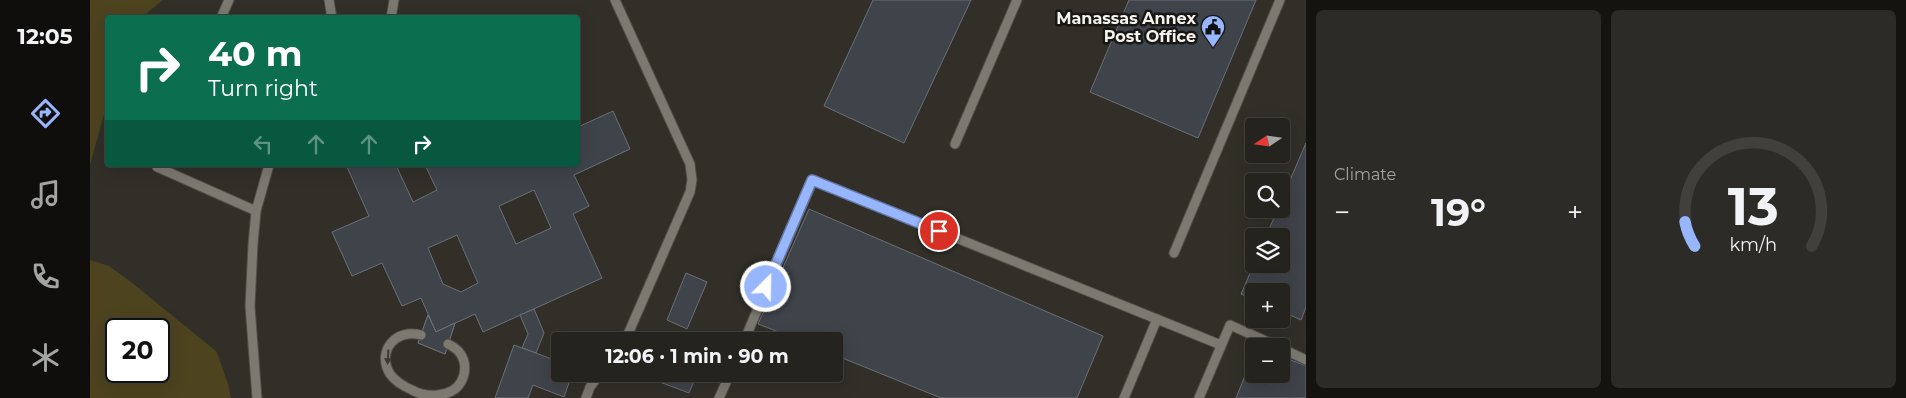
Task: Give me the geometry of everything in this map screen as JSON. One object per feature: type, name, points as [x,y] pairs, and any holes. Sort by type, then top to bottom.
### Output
[{"type":"lane","points":[[222,15],[229,0]]},
{"type":"lane","points":[[329,0],[332,15]]},
{"type":"lane","points":[[392,15],[394,0]]},
{"type":"lane","points":[[616,0],[690,164],[692,180],[690,192],[629,332]]},
{"type":"lane","points":[[955,144],[1017,0]]},
{"type":"lane","points":[[1174,253],[1280,0]]},
{"type":"lane","points":[[157,167],[256,211]]},
{"type":"lane","points":[[257,398],[250,306],[256,211],[268,167]]},
{"type":"lane","points":[[748,332],[812,180],[1221,345]]},
{"type":"lane","points":[[1124,398],[1157,319]]},
{"type":"lane","points":[[1199,398],[1230,325],[1259,338]]},
{"type":"lane","points":[[421,335],[411,333],[396,337],[387,352],[387,366],[391,374],[413,395],[440,395],[457,388],[464,373],[464,359],[457,349],[448,344]]},
{"type":"lane","points":[[1290,352],[1306,360]]},
{"type":"lane","points":[[586,398],[594,382]]},
{"type":"lane","points":[[719,398],[726,382]]},
{"type":"shaded area","points":[[90,0],[163,0],[144,15],[105,15],[105,110],[90,165]]},
{"type":"shaded area","points":[[90,260],[109,266],[217,352],[231,398],[90,398]]},
{"type":"building","points":[[873,0],[971,0],[904,143],[824,106]]},
{"type":"building","points":[[1129,0],[1256,0],[1198,138],[1090,92]]},
{"type":"building","points":[[613,111],[630,149],[574,175],[589,206],[573,214],[602,278],[483,332],[475,314],[436,332],[421,298],[402,306],[382,263],[352,276],[332,232],[369,216],[347,167],[397,167],[413,202],[437,190],[426,167],[580,167],[580,126]],"holes":[[[534,190],[551,228],[516,244],[499,206]],[[457,235],[478,283],[461,292],[443,284],[428,248]]]},
{"type":"building","points":[[1306,143],[1306,307],[1301,320],[1290,315],[1290,283],[1246,283],[1250,273],[1290,273],[1290,228],[1270,228],[1274,218],[1290,218],[1290,180]]},
{"type":"building","points":[[809,209],[1103,336],[1077,398],[941,398],[843,358],[843,332],[779,332],[758,324]]},
{"type":"building","points":[[686,273],[707,282],[687,329],[667,320]]},
{"type":"building","points":[[1245,285],[1245,296],[1241,294]]},
{"type":"building","points":[[534,309],[544,333],[536,353],[522,348],[528,334],[520,315]]},
{"type":"building","points":[[428,315],[436,332],[455,323],[445,354],[418,343]]},
{"type":"building","points":[[428,315],[436,332],[455,323],[445,354],[418,343]]},
{"type":"building","points":[[514,345],[551,359],[551,382],[569,382],[564,397],[533,385],[528,398],[495,398]]},
{"type":"building","points":[[1290,360],[1306,366],[1306,398],[1236,398],[1245,376],[1245,383],[1290,383]]},
{"type":"building","points":[[660,382],[694,382],[689,393]]},
{"type":"place","name":"Manassas Annex Post Office","points":[[1213,48]]},
{"type":"route","points":[[766,287],[812,180],[939,231]]}]
